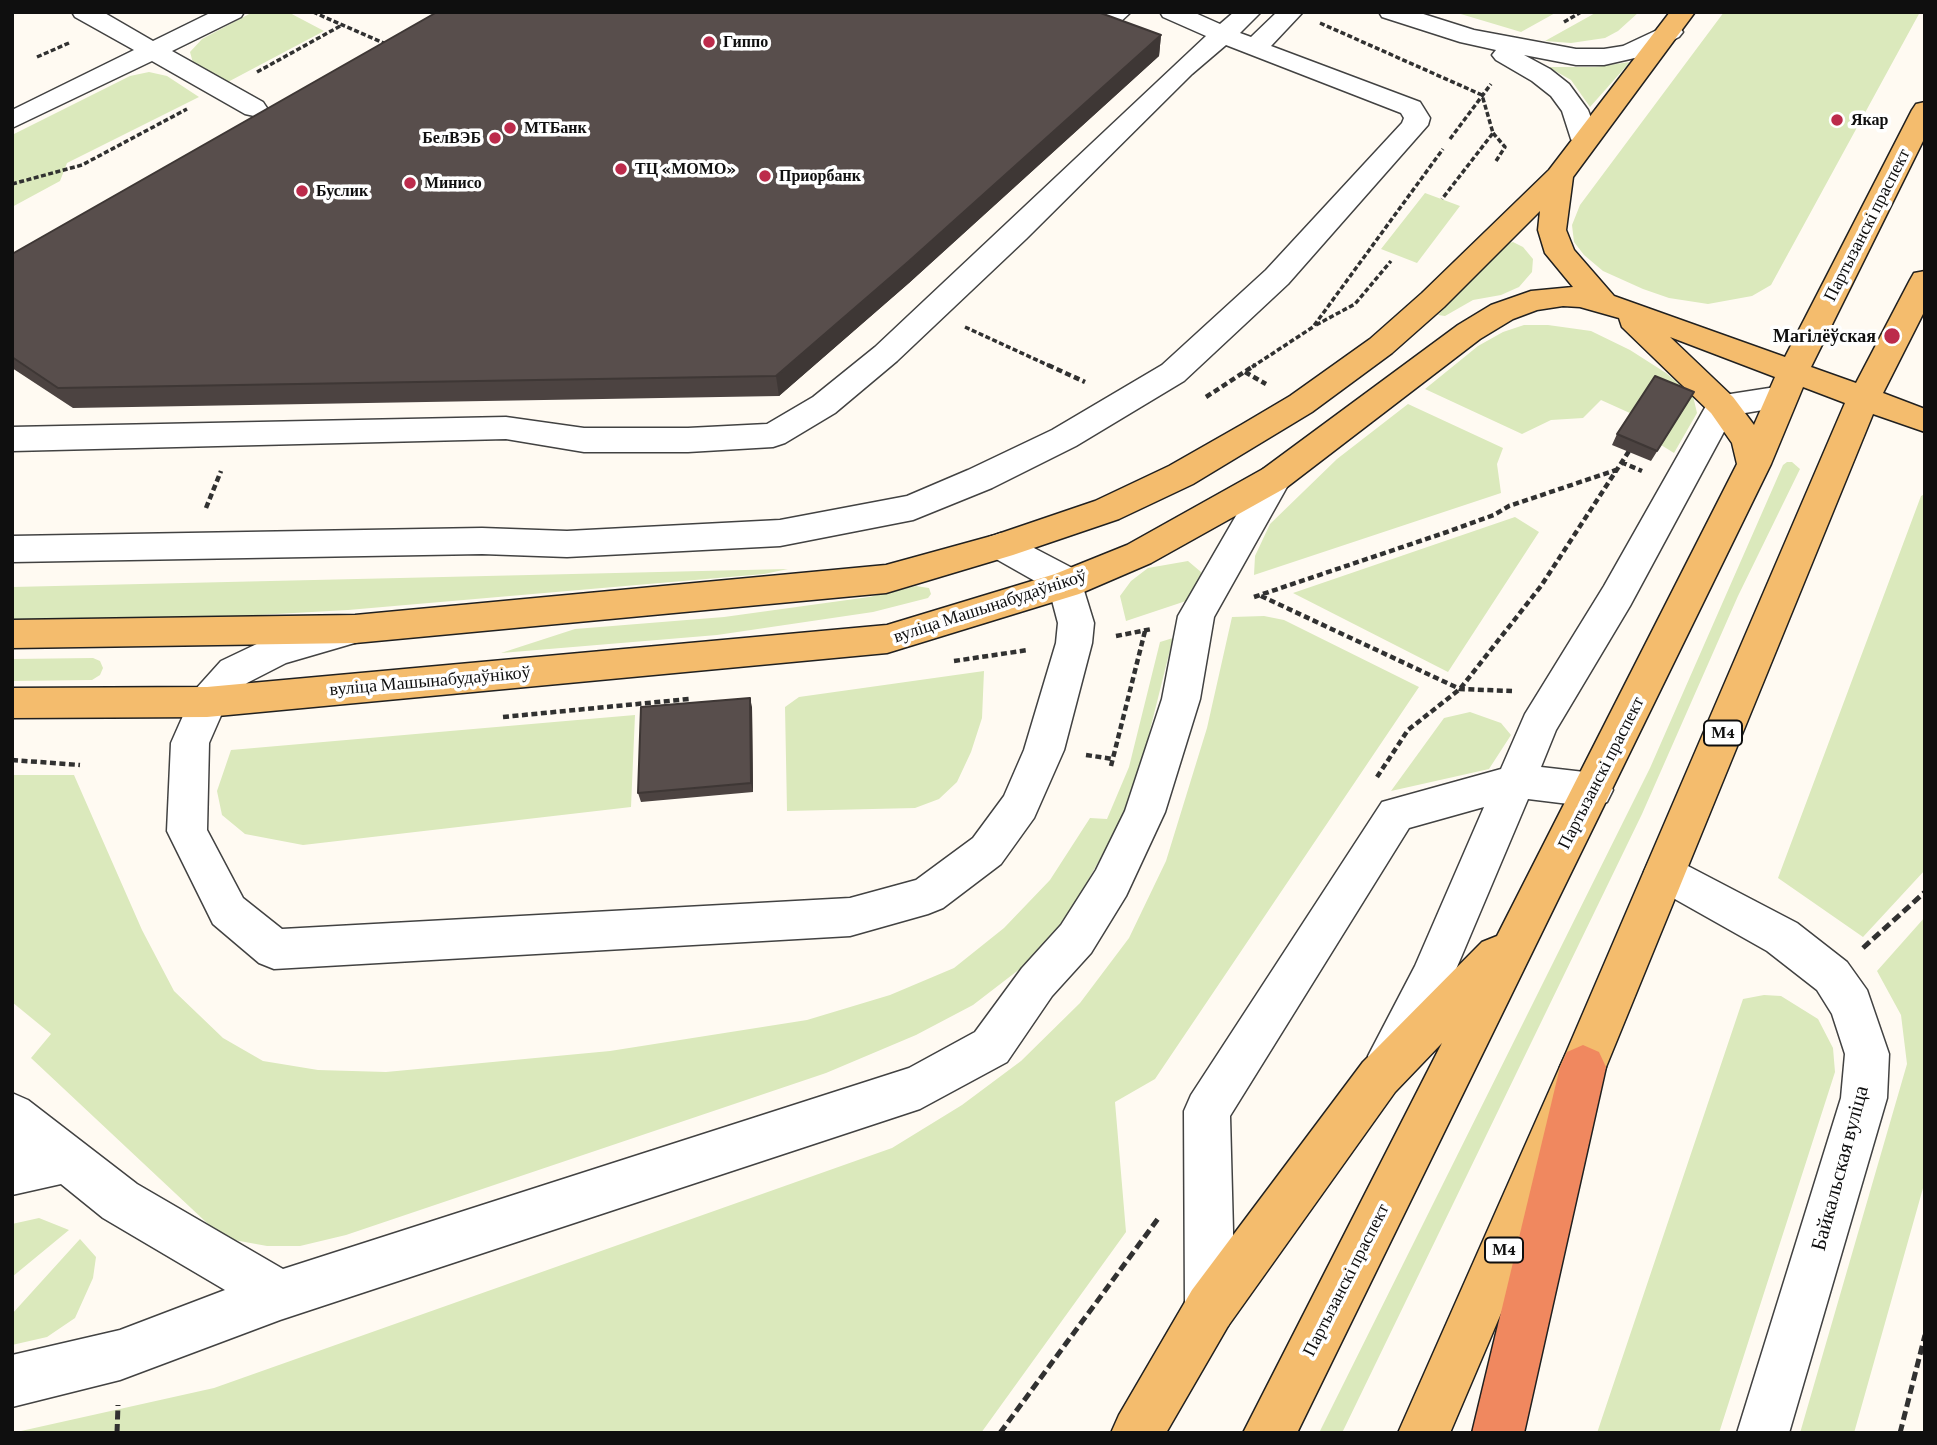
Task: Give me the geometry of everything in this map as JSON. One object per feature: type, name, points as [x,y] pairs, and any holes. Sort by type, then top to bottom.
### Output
[{"type":"highway","points":[[1498,1433],[1583,1067]]},
{"type":"main road","points":[[12,634],[355,629],[886,579],[1001,546],[1107,510],[1181,475],[1301,404],[1381,346],[1559,176],[1676,22]]},
{"type":"main road","name":"Партызанскі праспект","points":[[1269,1433],[1593,790],[1754,464],[1787,385],[1925,110]]},
{"type":"main road","points":[[1559,176],[1552,230],[1560,253],[1611,304],[1722,405],[1748,441],[1754,464]]},
{"type":"main road","name":"М4","points":[[1424,1433],[1583,1067],[1863,400],[1925,280]]},
{"type":"main road","name":"вуліца Машынабудаўнікоў","points":[[12,704],[207,702],[887,639],[1066,584],[1139,554],[1275,478],[1469,332],[1502,312],[1531,301],[1563,296],[1611,304],[1787,385],[1863,400],[1925,421]]},
{"type":"main road","points":[[1137,1433],[1210,1308],[1379,1077],[1522,929]]},
{"type":"street","points":[[84,12],[254,108]]},
{"type":"street","points":[[12,120],[232,12]]},
{"type":"street","points":[[1095,32],[1119,12]]},
{"type":"street","points":[[12,549],[482,541],[567,544],[779,533],[913,507],[980,479],[1064,438],[1173,373],[1277,277],[1415,125],[1417,118],[1410,108],[1401,103],[1254,48],[1172,12]]},
{"type":"street","points":[[12,439],[506,428],[584,440],[773,435],[824,405],[932,312],[1145,105],[1249,12]]},
{"type":"street","points":[[1254,48],[1291,12]]},
{"type":"street","points":[[1391,12],[1469,37],[1552,54],[1604,57],[1630,52],[1676,22]]},
{"type":"street","points":[[1469,37],[1516,60],[1560,90],[1575,110],[1585,139]]},
{"type":"street","points":[[1379,1077],[1431,979],[1539,725],[1616,596],[1722,405],[1787,385]]},
{"type":"street","points":[[12,1381],[120,1355],[280,1295],[920,1087],[991,1047],[1037,982],[1076,939],[1111,883],[1145,812],[1181,699],[1196,616],[1275,478]]},
{"type":"street","points":[[355,629],[265,656],[234,672],[207,702],[190,743],[187,831],[228,911],[274,949],[850,917],[928,895],[987,851],[1020,806],[1044,750],[1074,643],[1076,623],[1066,584],[1051,572],[1001,546]]},
{"type":"street","points":[[1210,1308],[1207,1111],[1396,814],[1517,781],[1593,790]]},
{"type":"street","name":"Байкальская вуліца","points":[[1665,872],[1782,937],[1832,976],[1851,1005],[1867,1054],[1864,1098],[1763,1433]]},
{"type":"street","points":[[12,1116],[120,1201],[280,1295]]},
{"type":"street","points":[[12,1171],[66,1160]]},
{"type":"path","points":[[313,12],[390,46]]},
{"type":"path","points":[[12,184],[82,165],[342,25]]},
{"type":"path","points":[[1343,287],[1495,80]]},
{"type":"path","points":[[1493,133],[1505,148],[1496,161]]},
{"type":"path","points":[[1442,199],[1476,152]]},
{"type":"path","points":[[1313,327],[1355,304],[1391,261]]},
{"type":"path","points":[[932,312],[1104,391],[1121,403]]},
{"type":"path","points":[[192,547],[235,434]]},
{"type":"path","points":[[1616,470],[1509,506],[1494,515],[1444,533],[1261,595],[1460,689],[1541,586],[1636,442]]},
{"type":"path","points":[[1110,769],[1145,631]]},
{"type":"path","points":[[12,760],[80,765]]},
{"type":"path","points":[[1832,976],[1925,892]]},
{"type":"path","points":[[1900,1433],[1925,1335]]},
{"type":"green space","points":[[253,12],[288,12],[324,31],[226,83],[193,63],[190,52],[202,39]]},
{"type":"green space","points":[[1454,12],[1557,12],[1521,32]]},
{"type":"green space","points":[[1597,12],[1639,12],[1618,31],[1605,38],[1571,43],[1545,41]]},
{"type":"green space","points":[[1724,12],[1920,12],[1771,285],[1752,296],[1708,304],[1669,298],[1603,271],[1584,255],[1574,242],[1572,225],[1580,205]]},
{"type":"green space","points":[[1630,62],[1590,107],[1571,80],[1548,67],[1595,67]]},
{"type":"green space","points":[[149,72],[167,76],[199,97],[67,163],[60,181],[12,207],[12,135],[130,76]]},
{"type":"green space","points":[[1425,193],[1460,206],[1417,263],[1381,249]]},
{"type":"green space","points":[[1513,242],[1523,247],[1533,259],[1532,272],[1519,287],[1501,295],[1473,300],[1445,316],[1438,315],[1506,244]]},
{"type":"green space","points":[[1524,325],[1548,325],[1591,331],[1630,350],[1666,373],[1693,396],[1697,413],[1674,453],[1661,445],[1687,402],[1632,414],[1601,400],[1583,418],[1551,420],[1522,434],[1425,389],[1478,346],[1503,332]]},
{"type":"green space","points":[[1408,404],[1503,448],[1497,464],[1501,493],[1254,575],[1255,556],[1270,524],[1337,459]]},
{"type":"green space","points":[[1792,462],[1800,469],[1738,596],[1642,814],[1342,1433],[1319,1433],[1650,768],[1783,465]]},
{"type":"green space","points":[[1925,494],[1925,870],[1863,937],[1778,878],[1921,496]]},
{"type":"green space","points":[[1515,517],[1539,532],[1448,672],[1293,593]]},
{"type":"green space","points":[[1188,561],[1201,572],[1201,583],[1195,598],[1126,621],[1120,596],[1131,581],[1148,568]]},
{"type":"green space","points":[[788,569],[764,574],[348,610],[186,619],[12,621],[12,587]]},
{"type":"green space","points":[[916,586],[929,588],[931,594],[928,598],[873,612],[717,635],[501,653],[575,629],[724,617],[869,597]]},
{"type":"green space","points":[[1264,616],[1284,620],[1419,687],[1155,1079],[1115,1102],[1126,1232],[981,1433],[12,1433],[214,1388],[892,1148],[962,1105],[1021,1061],[1080,1003],[1129,938],[1166,861],[1207,728],[1232,617]]},
{"type":"green space","points":[[1173,638],[1139,774],[1120,823],[1075,904],[1038,955],[973,1005],[916,1035],[826,1073],[346,1235],[300,1246],[267,1246],[223,1238],[31,1058],[51,1034],[12,1002],[12,775],[74,775],[142,930],[174,991],[223,1038],[263,1061],[318,1070],[386,1072],[610,1051],[807,1020],[890,995],[954,968],[1004,928],[1050,880],[1090,818],[1107,819],[1129,767],[1160,642]]},
{"type":"green space","points":[[93,658],[100,661],[103,668],[100,675],[92,680],[12,681],[12,659]]},
{"type":"green space","points":[[984,671],[982,718],[971,752],[957,782],[939,799],[915,808],[787,811],[785,707],[799,697]]},
{"type":"green space","points":[[1470,712],[1501,723],[1511,735],[1489,769],[1391,791],[1444,718]]},
{"type":"green space","points":[[635,715],[631,807],[303,845],[245,834],[222,815],[217,791],[231,750]]},
{"type":"green space","points":[[1925,917],[1925,1181],[1854,1433],[1800,1433],[1907,1064],[1901,1015],[1877,971]]},
{"type":"green space","points":[[1764,995],[1781,996],[1818,1019],[1833,1048],[1835,1072],[1719,1433],[1597,1433],[1743,999]]},
{"type":"green space","points":[[39,1218],[69,1230],[12,1277],[12,1224]]},
{"type":"green space","points":[[80,1239],[96,1257],[93,1278],[75,1318],[47,1337],[12,1345],[12,1314]]},
{"type":"building","name":"ТЦ «МОМО»","points":[[437,12],[1098,12],[1161,35],[908,262],[776,376],[58,388],[12,357],[12,254]]},
{"type":"building","points":[[1655,376],[1694,392],[1657,451],[1617,434]]},
{"type":"building","points":[[750,698],[751,783],[638,793],[641,707]]},
{"type":"place","name":"Гиппо","points":[[709,42]]},
{"type":"place","name":"Якар","points":[[1837,120]]},
{"type":"place","name":"МТБанк","points":[[510,128]]},
{"type":"place","name":"БелВЭБ","points":[[495,138]]},
{"type":"place","name":"ТЦ «МОМО»","points":[[621,169]]},
{"type":"place","name":"Приорбанк","points":[[765,176]]},
{"type":"place","name":"Минисо","points":[[410,183]]},
{"type":"place","name":"Буслик","points":[[302,191]]},
{"type":"place","name":"Магілёўская","points":[[1892,336]]}]
